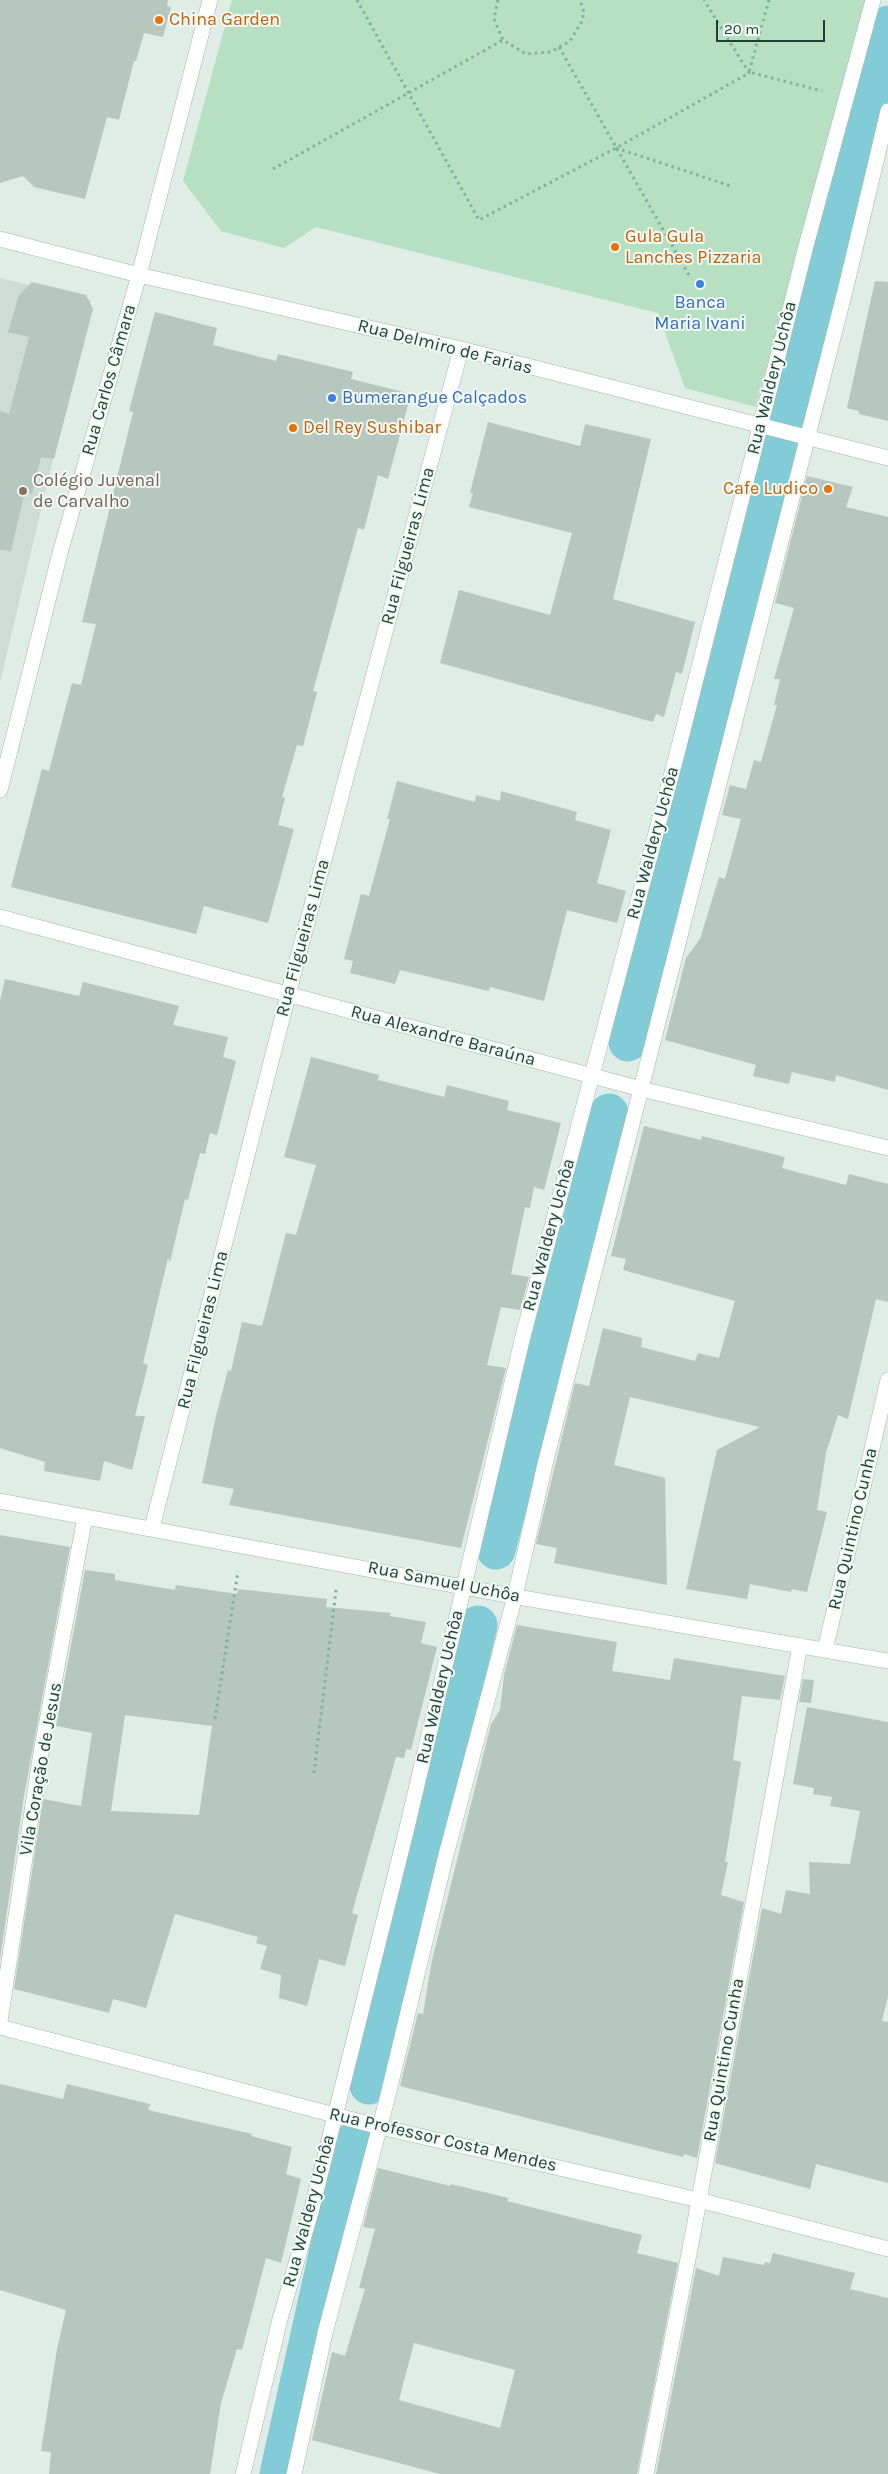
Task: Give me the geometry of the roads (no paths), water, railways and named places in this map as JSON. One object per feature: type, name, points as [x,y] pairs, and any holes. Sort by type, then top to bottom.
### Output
[{"type":"street","name":"Rua Carlos Câmara","points":[[0,790],[60,553],[139,275],[210,0]]},
{"type":"street","name":"Rua Waldery Uchôa","points":[[243,2474],[280,2319],[311,2212],[336,2115],[466,1586],[523,1336],[873,0]]},
{"type":"street","points":[[294,2474],[325,2333],[379,2126],[446,1855],[514,1596],[545,1464],[888,111]]},
{"type":"street","name":"Rua Delmiro de Farias","points":[[0,239],[139,275],[461,349],[888,458]]},
{"type":"street","name":"Rua Filgueiras Lima","points":[[152,1528],[288,994],[461,349]]},
{"type":"street","name":"Rua Alexandre Baraúna","points":[[0,917],[640,1089],[888,1148]]},
{"type":"street","name":"Rua Quintino Cunha","points":[[825,1650],[888,1380]]},
{"type":"street","name":"Rua Samuel Uchôa","points":[[0,1501],[514,1596],[888,1661]]},
{"type":"street","name":"Vila Coração de Jesus","points":[[0,2022],[41,1753],[86,1517]]},
{"type":"street","name":"Rua Quintino Cunha","points":[[646,2474],[699,2200],[800,1646]]},
{"type":"street","name":"Rua Professor Costa Mendes","points":[[0,2028],[379,2126],[699,2200],[888,2249]]},
{"type":"waterway","points":[[628,1042],[775,460],[888,25]]},
{"type":"waterway","points":[[496,1550],[609,1113]]},
{"type":"waterway","points":[[369,2085],[478,1625]]},
{"type":"waterway","points":[[279,2474],[353,2142]]},
{"type":"place","name":"China Garden","points":[[159,20]]},
{"type":"place","name":"Gula Gula Lanches Pizzaria","points":[[615,247]]},
{"type":"place","name":"Banca Maria Ivani","points":[[700,284]]},
{"type":"place","name":"Bumerangue Calçados","points":[[332,398]]},
{"type":"place","name":"Del Rey Sushibar","points":[[293,428]]},
{"type":"place","name":"Cafe Ludico","points":[[828,489]]},
{"type":"place","name":"Colégio Juvenal de Carvalho","points":[[23,491]]}]
